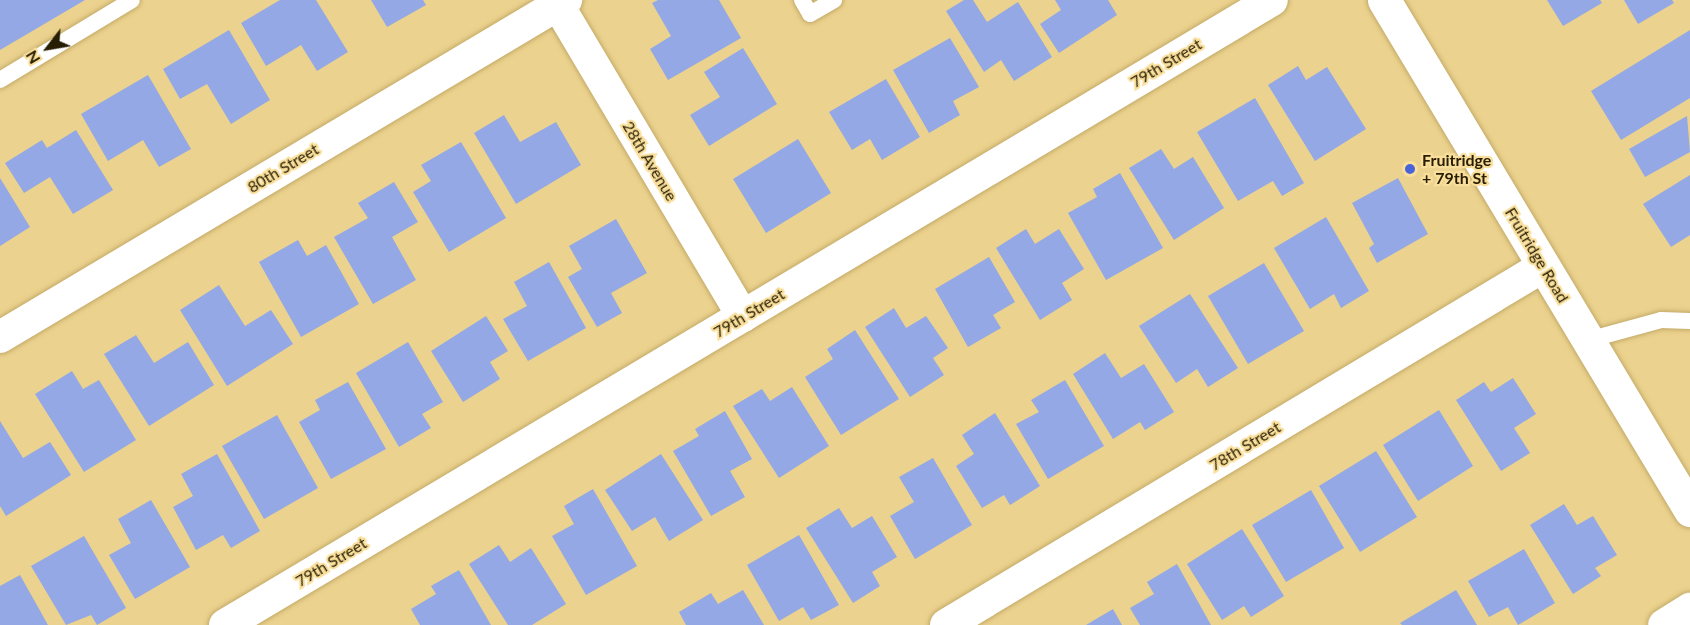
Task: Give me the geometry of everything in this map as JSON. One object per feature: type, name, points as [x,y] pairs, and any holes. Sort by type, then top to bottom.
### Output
[{"type":"main road","name":"Fruitridge Road","points":[[1384,0],[1690,510]]},
{"type":"street","name":"79th Street","points":[[225,625],[1272,0]]},
{"type":"street","name":"28th Avenue","points":[[562,3],[742,316]]},
{"type":"street","name":"80th Street","points":[[0,337],[562,3]]},
{"type":"street","name":"78th Street","points":[[946,625],[1544,266]]},
{"type":"street","points":[[1664,625],[1690,609]]},
{"type":"lane","points":[[0,80],[132,0]]},
{"type":"lane","points":[[802,0],[810,14],[834,0]]},
{"type":"lane","points":[[1588,340],[1661,320],[1690,321]]},
{"type":"building","points":[[0,0],[85,0],[0,50]]},
{"type":"building","points":[[280,0],[316,0],[348,52],[317,71],[301,45],[266,66],[241,23]]},
{"type":"building","points":[[371,0],[423,0],[426,5],[387,27]]},
{"type":"building","points":[[658,0],[719,0],[741,38],[668,80],[650,49],[671,36],[652,3]]},
{"type":"building","points":[[964,0],[973,0],[987,22],[1018,2],[1052,57],[1014,81],[1001,60],[984,72],[946,11]]},
{"type":"building","points":[[1055,0],[1108,0],[1117,15],[1059,53],[1040,24],[1061,10]]},
{"type":"building","points":[[1547,0],[1600,0],[1602,3],[1563,26]]},
{"type":"building","points":[[1624,0],[1672,0],[1674,3],[1638,24]]},
{"type":"building","points":[[229,30],[270,100],[231,124],[207,84],[180,99],[163,69]]},
{"type":"building","points":[[1690,30],[1690,98],[1621,140],[1591,91]]},
{"type":"building","points":[[950,38],[979,87],[953,101],[960,115],[929,133],[893,70]]},
{"type":"building","points":[[743,48],[777,104],[709,146],[690,115],[720,97],[704,72]]},
{"type":"building","points":[[1298,66],[1306,80],[1327,67],[1366,129],[1315,161],[1268,85]]},
{"type":"building","points":[[148,75],[191,149],[159,167],[143,140],[108,161],[81,114]]},
{"type":"building","points":[[886,79],[920,137],[882,160],[870,139],[852,150],[829,112]]},
{"type":"building","points":[[1255,98],[1304,183],[1282,196],[1273,181],[1238,201],[1197,132]]},
{"type":"building","points":[[504,115],[520,142],[556,122],[581,165],[516,204],[474,133]]},
{"type":"building","points":[[1687,116],[1690,152],[1645,177],[1629,149]]},
{"type":"building","points":[[76,130],[113,190],[73,214],[50,177],[24,193],[5,163],[42,140],[47,148]]},
{"type":"building","points":[[798,139],[831,193],[766,233],[733,179]]},
{"type":"building","points":[[461,142],[506,218],[449,252],[413,192],[431,181],[421,165]]},
{"type":"building","points":[[1161,149],[1174,169],[1193,157],[1224,208],[1174,240],[1129,168]]},
{"type":"building","points":[[1120,173],[1163,248],[1106,280],[1068,213],[1097,197],[1093,189]]},
{"type":"building","points":[[1690,175],[1690,235],[1671,247],[1643,204]]},
{"type":"building","points":[[0,178],[30,227],[0,246]]},
{"type":"building","points":[[1398,178],[1428,234],[1377,263],[1369,248],[1374,244],[1352,203]]},
{"type":"building","points":[[394,182],[418,222],[392,237],[416,280],[373,304],[334,237],[368,218],[358,203]]},
{"type":"building","points":[[1326,217],[1369,291],[1341,308],[1334,294],[1310,309],[1274,248]]},
{"type":"building","points":[[616,219],[647,273],[611,293],[622,313],[597,327],[568,277],[582,269],[569,246]]},
{"type":"building","points":[[1026,229],[1035,244],[1059,229],[1084,269],[1062,283],[1072,300],[1040,320],[996,248]]},
{"type":"building","points":[[298,240],[307,256],[326,245],[359,304],[301,337],[259,262]]},
{"type":"building","points":[[989,257],[1015,302],[993,315],[1001,328],[968,347],[935,289]]},
{"type":"building","points":[[549,262],[586,328],[528,361],[503,319],[527,306],[514,282]]},
{"type":"building","points":[[1264,263],[1304,331],[1248,364],[1208,296]]},
{"type":"building","points":[[219,285],[245,326],[271,310],[293,344],[227,386],[180,310]]},
{"type":"building","points":[[1190,294],[1238,368],[1208,387],[1197,369],[1176,383],[1139,326]]},
{"type":"building","points":[[894,308],[906,328],[926,316],[948,348],[933,358],[944,375],[910,397],[865,327]]},
{"type":"building","points":[[486,316],[508,351],[490,362],[500,379],[463,402],[431,351]]},
{"type":"building","points":[[855,330],[899,399],[841,435],[805,377],[833,359],[827,349]]},
{"type":"building","points":[[136,335],[154,363],[188,342],[214,385],[149,426],[104,354]]},
{"type":"building","points":[[408,342],[443,402],[422,414],[431,428],[399,447],[356,373]]},
{"type":"building","points":[[1105,353],[1121,378],[1144,364],[1174,412],[1145,430],[1140,422],[1113,439],[1073,374]]},
{"type":"building","points":[[72,371],[83,389],[99,380],[136,440],[84,472],[35,394]]},
{"type":"building","points":[[1513,378],[1536,414],[1514,428],[1530,453],[1501,471],[1456,400],[1484,382],[1491,392]]},
{"type":"building","points":[[1065,380],[1104,446],[1048,479],[1016,424],[1039,412],[1031,400]]},
{"type":"building","points":[[348,382],[386,449],[331,479],[299,422],[320,410],[315,400]]},
{"type":"building","points":[[792,387],[829,446],[779,478],[733,406],[762,389],[770,401]]},
{"type":"building","points":[[1439,410],[1473,466],[1418,501],[1383,445]]},
{"type":"building","points":[[725,411],[752,459],[730,471],[745,497],[711,516],[673,451],[699,436],[695,429]]},
{"type":"building","points":[[995,413],[1040,486],[1010,505],[1004,495],[982,508],[956,466],[974,454],[962,435]]},
{"type":"building","points":[[277,415],[318,488],[264,519],[222,446]]},
{"type":"building","points":[[0,421],[23,458],[50,442],[71,475],[6,516],[0,506]]},
{"type":"building","points":[[1376,451],[1417,517],[1360,552],[1319,486]]},
{"type":"building","points":[[217,454],[260,531],[231,548],[223,535],[196,550],[173,507],[193,496],[181,474]]},
{"type":"building","points":[[661,454],[703,520],[669,541],[655,517],[632,531],[605,490]]},
{"type":"building","points":[[933,458],[972,525],[915,559],[890,516],[914,502],[899,477]]},
{"type":"building","points":[[593,489],[637,566],[586,595],[552,536],[574,524],[564,506]]},
{"type":"building","points":[[1311,490],[1344,548],[1286,582],[1252,525]]},
{"type":"building","points":[[151,500],[190,567],[135,599],[109,555],[131,543],[118,519]]},
{"type":"building","points":[[1564,504],[1577,525],[1593,516],[1617,555],[1595,568],[1601,576],[1573,594],[1530,525]]},
{"type":"building","points":[[839,508],[852,528],[872,516],[897,557],[872,572],[880,586],[853,603],[806,528]]},
{"type":"building","points":[[1242,529],[1284,596],[1251,617],[1244,606],[1222,620],[1187,564]]},
{"type":"building","points":[[799,535],[839,605],[811,620],[803,607],[779,621],[747,565]]},
{"type":"building","points":[[84,536],[126,608],[97,625],[91,615],[66,625],[31,566]]},
{"type":"building","points":[[499,545],[510,562],[531,548],[566,604],[532,625],[508,625],[469,564]]},
{"type":"building","points":[[1524,549],[1555,603],[1518,625],[1508,607],[1489,617],[1468,581]]},
{"type":"building","points":[[1177,564],[1211,625],[1140,625],[1130,608],[1154,594],[1147,582]]},
{"type":"building","points":[[459,570],[491,625],[420,625],[411,609],[436,594],[431,586]]},
{"type":"building","points":[[20,575],[48,625],[0,625],[0,586]]},
{"type":"building","points":[[743,590],[764,625],[686,625],[679,612],[711,593],[718,604]]},
{"type":"building","points":[[1456,590],[1477,625],[1402,625],[1400,623]]},
{"type":"building","points":[[1113,609],[1122,625],[1086,625]]},
{"type":"place","name":"Fruitridge + 79th St","points":[[1410,169]]}]
